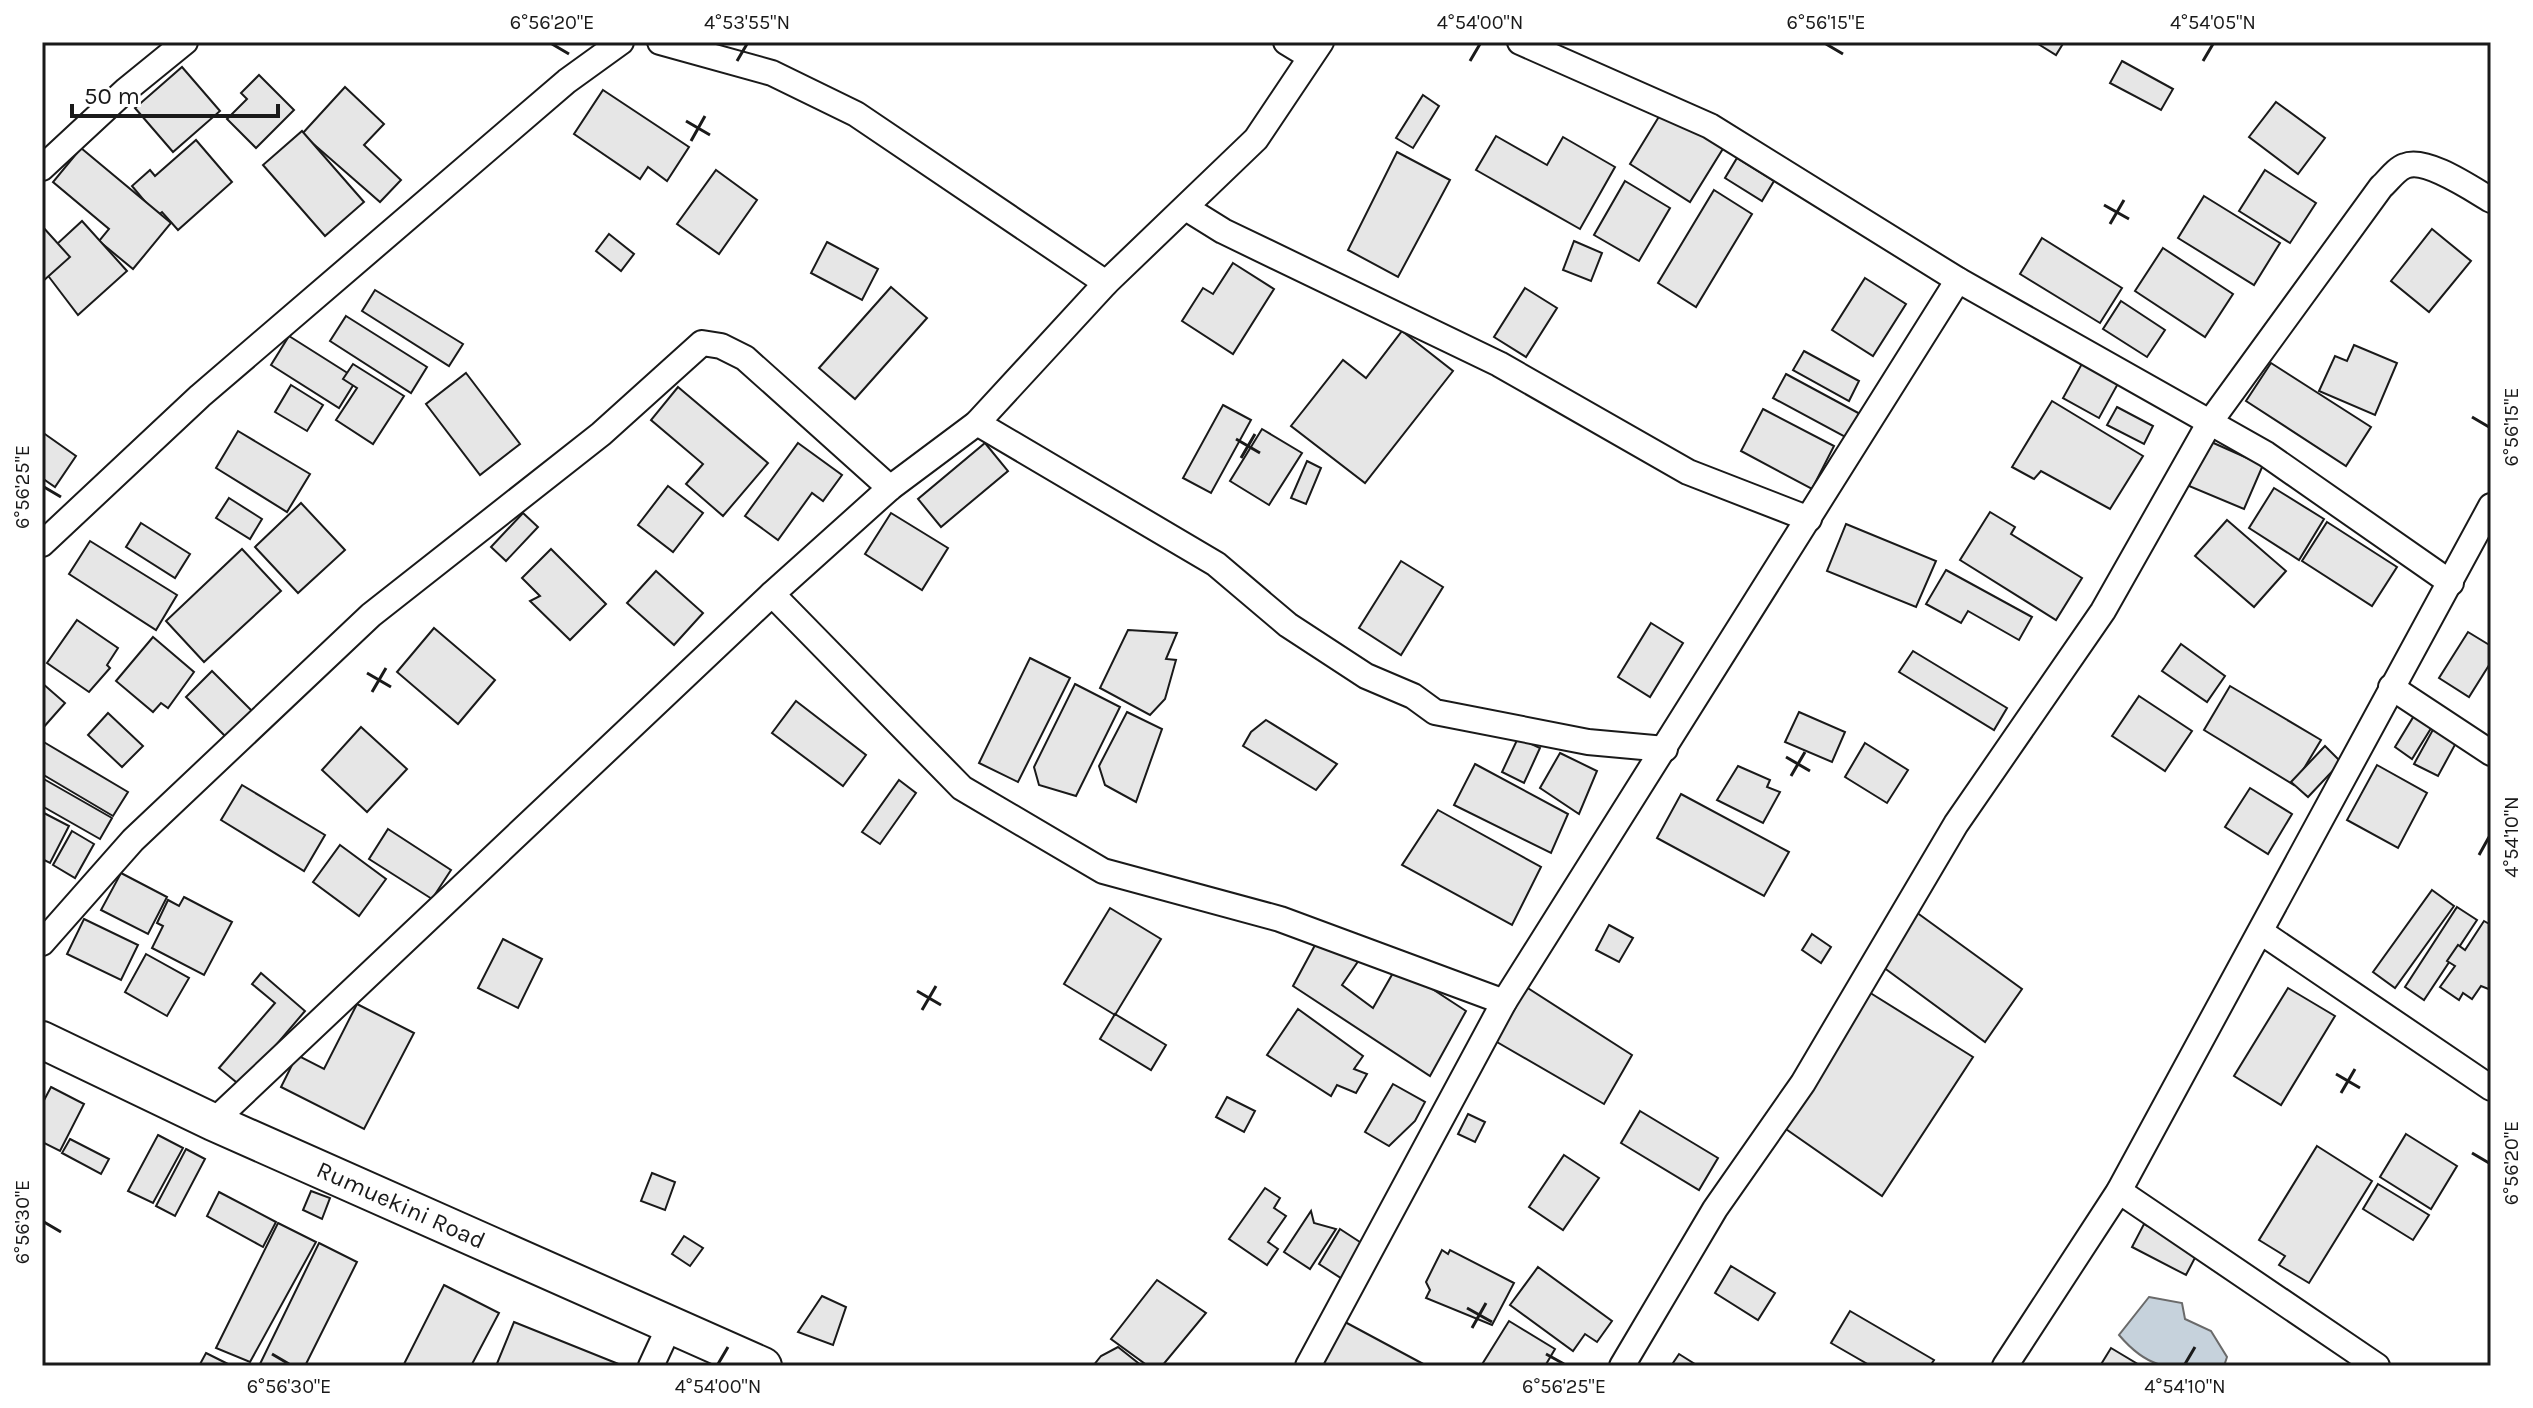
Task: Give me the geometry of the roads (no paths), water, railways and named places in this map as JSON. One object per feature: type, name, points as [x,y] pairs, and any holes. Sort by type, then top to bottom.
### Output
[{"type":"street","points":[[42,168],[126,90],[185,42]]},
{"type":"street","points":[[42,544],[200,396],[567,81],[619,44],[659,42],[772,73],[856,114],[1106,283]]},
{"type":"street","points":[[213,1122],[772,594],[890,488],[977,423],[1106,283],[1256,139],[1315,49],[1286,42]]},
{"type":"street","points":[[1520,42],[1710,126],[1958,280],[2266,454],[2451,583]]},
{"type":"street","points":[[1622,1366],[1715,1209],[1803,1083],[1956,824],[2103,611],[2210,422],[2381,187],[2404,166],[2420,164],[2454,178],[2491,200]]},
{"type":"street","points":[[1186,208],[1223,231],[1499,364],[1688,472],[1809,519]]},
{"type":"street","points":[[1308,1366],[1504,1002],[1958,280]]},
{"type":"street","points":[[42,943],[133,840],[371,615],[601,434],[702,343],[721,346],[745,358],[890,488]]},
{"type":"street","points":[[977,423],[1216,564],[1288,625],[1366,676],[1413,696],[1435,712],[1588,742],[1665,749]]},
{"type":"street","points":[[2005,1366],[2119,1191],[2491,506]]},
{"type":"street","points":[[772,594],[962,788],[1103,871],[1280,919],[1504,1002]]},
{"type":"street","points":[[2391,687],[2491,753]]},
{"type":"street","points":[[2261,932],[2491,1088]]},
{"type":"street","name":"Rumuekini Road","points":[[42,1040],[213,1122],[763,1366]]},
{"type":"street","points":[[2119,1191],[2377,1366]]},
{"type":"street","points":[[651,1366],[670,1325]]}]
